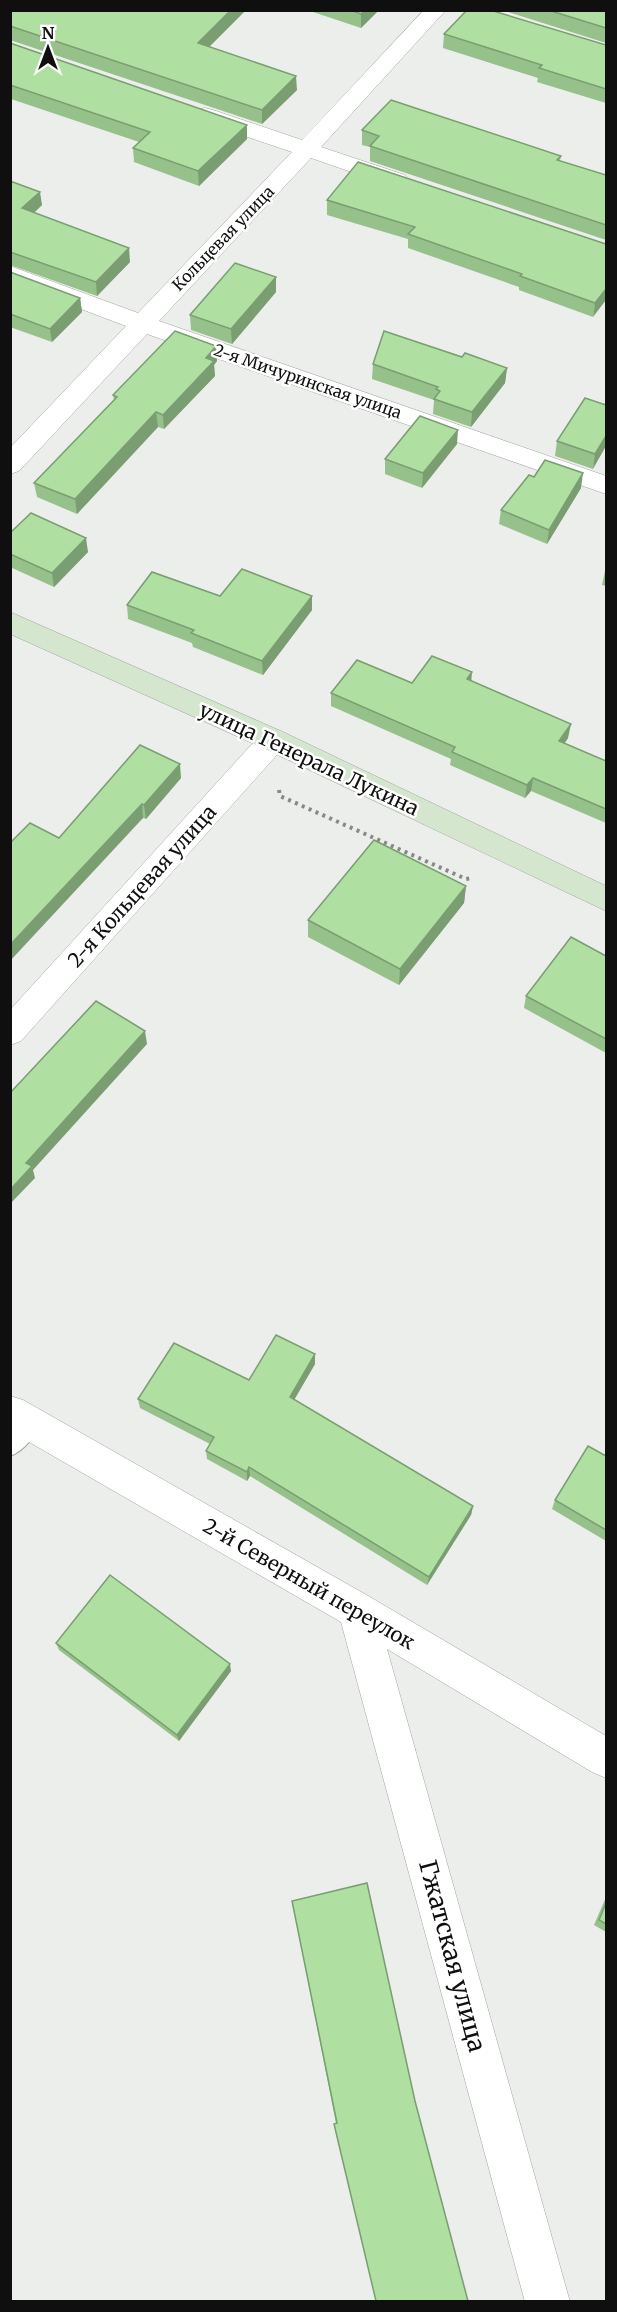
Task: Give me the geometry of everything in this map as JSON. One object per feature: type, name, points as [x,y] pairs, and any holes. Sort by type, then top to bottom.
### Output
[{"type":"main road","name":"улица Генерала Лукина","points":[[10,622],[273,740],[606,899]]},
{"type":"street","name":"Кольцевая улица","points":[[10,465],[141,323],[308,150],[436,10]]},
{"type":"street","points":[[186,108],[418,187]]},
{"type":"street","name":"2-я Мичуринская улица","points":[[10,273],[141,323],[606,485]]},
{"type":"street","name":"2-я Кольцевая улица","points":[[10,1032],[273,740]]},
{"type":"street","name":"2-й Северный переулок","points":[[17,1426],[357,1610],[606,1758]]},
{"type":"street","name":"Гжатская улица","points":[[357,1610],[548,2301]]},
{"type":"building","points":[[10,10],[231,10],[198,43],[296,76],[262,110],[10,26]]},
{"type":"building","points":[[350,10],[365,10],[361,14]]},
{"type":"building","points":[[467,10],[490,10],[606,45],[606,89],[539,68],[542,65],[444,34]]},
{"type":"building","points":[[548,10],[606,10],[606,28]]},
{"type":"building","points":[[10,43],[247,125],[198,171],[133,148],[150,132],[10,85]]},
{"type":"building","points":[[391,100],[561,156],[557,160],[606,175],[606,225],[370,146],[379,136],[362,130]]},
{"type":"building","points":[[358,162],[606,244],[606,289],[595,303],[520,276],[522,274],[408,234],[415,227],[327,200]]},
{"type":"building","points":[[10,181],[40,192],[22,208],[129,248],[96,282],[10,252]]},
{"type":"building","points":[[235,263],[276,277],[231,329],[190,315]]},
{"type":"building","points":[[10,272],[80,298],[50,329],[10,314]]},
{"type":"building","points":[[175,331],[216,346],[206,358],[214,361],[163,415],[156,412],[75,499],[34,483],[117,397],[113,395]]},
{"type":"building","points":[[384,331],[462,357],[465,353],[507,368],[472,412],[434,399],[440,391],[436,389],[438,387],[373,364]]},
{"type":"building","points":[[585,398],[606,405],[606,436],[595,454],[557,441]]},
{"type":"building","points":[[420,416],[458,430],[423,473],[385,459]]},
{"type":"building","points":[[545,460],[583,473],[549,530],[501,510],[529,475],[534,477]]},
{"type":"building","points":[[31,513],[86,538],[52,573],[10,554],[10,533]]},
{"type":"building","points":[[242,569],[312,596],[262,661],[191,633],[194,630],[127,605],[152,572],[220,596]]},
{"type":"building","points":[[432,656],[472,672],[467,679],[571,724],[559,741],[606,761],[606,809],[533,778],[527,785],[452,752],[455,747],[331,693],[357,660],[412,683]]},
{"type":"building","points":[[140,745],[180,764],[144,805],[142,804],[10,945],[10,843],[30,823],[59,838]]},
{"type":"building","points":[[374,840],[466,886],[400,969],[308,920]]},
{"type":"building","points":[[571,937],[606,956],[606,1039],[526,996]]},
{"type":"building","points":[[96,1001],[145,1031],[26,1163],[32,1166],[10,1190],[10,1093]]},
{"type":"building","points":[[276,1335],[315,1354],[290,1397],[473,1506],[429,1577],[249,1467],[247,1472],[206,1451],[214,1437],[138,1399],[174,1343],[249,1380]]},
{"type":"building","points":[[588,1446],[606,1456],[606,1530],[555,1500]]},
{"type":"building","points":[[110,1575],[230,1664],[177,1735],[56,1643]]},
{"type":"building","points":[[367,1883],[415,2101],[468,2301],[376,2301],[334,2124],[337,2123],[292,1901]]},
{"type":"building","points":[[606,1903],[606,1924],[599,1920]]}]
